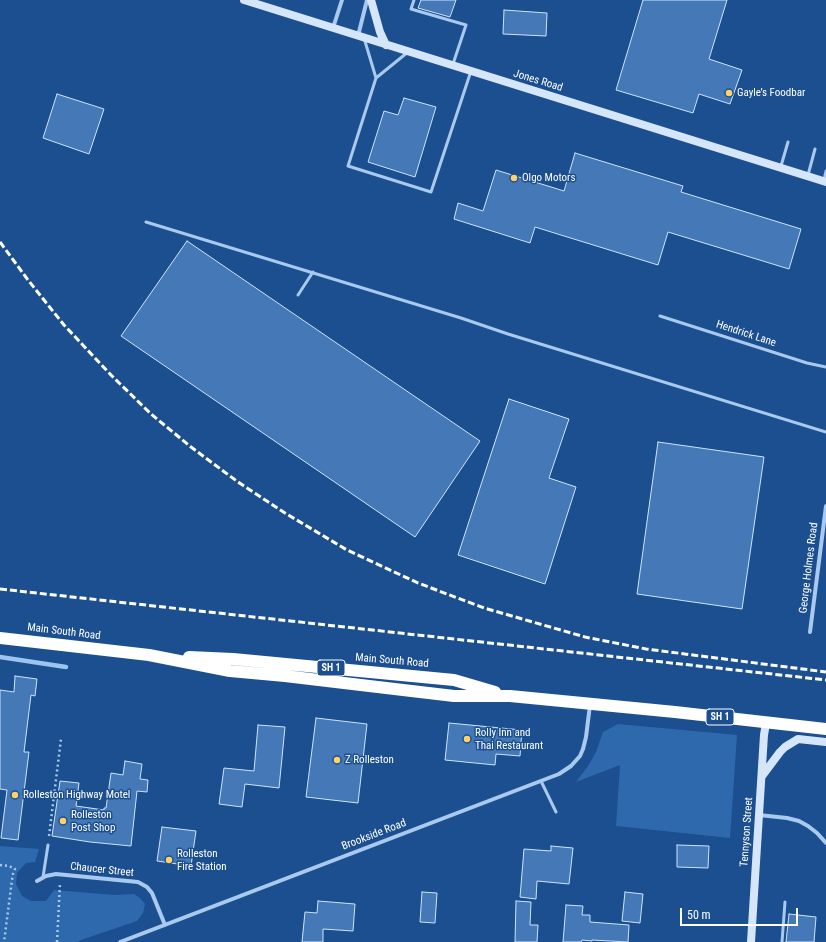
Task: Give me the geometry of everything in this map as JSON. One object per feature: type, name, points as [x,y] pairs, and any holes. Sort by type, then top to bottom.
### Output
[{"type":"highway","name":"Main South Road","points":[[0,638],[149,655],[230,671],[454,696],[510,696],[826,729]]},
{"type":"main road","name":"Jones Road","points":[[244,0],[824,182]]},
{"type":"main road","points":[[372,0],[380,32],[386,45]]},
{"type":"main road","name":"Tennyson Street","points":[[751,942],[766,722]]},
{"type":"main road","points":[[762,776],[780,752],[798,739],[826,742]]},
{"type":"street","points":[[333,28],[342,0]]},
{"type":"street","points":[[361,37],[367,0]]},
{"type":"street","name":"George Holmes Road","points":[[810,632],[826,506]]},
{"type":"street","name":"Brookside Road","points":[[120,942],[559,774],[571,766],[580,756],[585,743],[590,704]]},
{"type":"street","points":[[759,816],[787,818],[799,821],[813,829],[826,843]]},
{"type":"street","name":"Chaucer Street","points":[[37,881],[43,877],[61,874],[134,882],[144,885],[152,893],[165,925]]},
{"type":"lane","points":[[414,0],[411,9],[466,25],[453,66]]},
{"type":"lane","points":[[361,37],[376,78]]},
{"type":"lane","points":[[409,52],[376,78],[348,166],[431,192],[472,71]]},
{"type":"lane","points":[[781,168],[788,142]]},
{"type":"lane","points":[[808,177],[815,149]]},
{"type":"lane","points":[[824,182],[826,171]]},
{"type":"lane","points":[[146,222],[313,272],[826,432]]},
{"type":"lane","points":[[298,295],[313,272]]},
{"type":"lane","name":"Hendrick Lane","points":[[660,316],[807,363],[826,367]]},
{"type":"lane","points":[[541,781],[556,812]]},
{"type":"lane","points":[[43,877],[48,845]]},
{"type":"lane","points":[[782,942],[785,902]]},
{"type":"path","points":[[49,836],[61,739]]},
{"type":"path","points":[[0,865],[9,866],[16,869],[12,880],[4,942]]},
{"type":"path","points":[[57,942],[61,874]]},
{"type":"shaded area","points":[[618,724],[737,735],[730,838],[616,826],[620,765],[576,782],[596,752],[603,732]]},
{"type":"shaded area","points":[[0,846],[39,849],[35,862],[26,863],[17,873],[16,884],[22,896],[31,901],[46,901],[54,890],[115,895],[134,894],[145,904],[143,913],[137,921],[78,942],[0,942]]},
{"type":"building","points":[[421,0],[456,0],[450,17],[418,8]]},
{"type":"building","points":[[643,0],[727,0],[709,59],[742,70],[730,104],[699,94],[693,113],[616,90]]},
{"type":"building","points":[[504,10],[547,13],[546,36],[503,34]]},
{"type":"building","points":[[57,94],[104,109],[89,154],[43,138]]},
{"type":"building","points":[[404,98],[436,107],[415,177],[368,162],[384,111],[398,115]]},
{"type":"building","points":[[575,153],[683,186],[681,192],[801,229],[789,269],[668,232],[658,265],[535,227],[530,243],[454,219],[458,203],[483,211],[496,170],[564,191]]},
{"type":"building","points":[[187,241],[480,441],[415,537],[121,336]]},
{"type":"building","points":[[509,399],[569,419],[549,478],[576,487],[545,584],[458,555]]},
{"type":"building","points":[[658,442],[764,457],[742,609],[637,594]]},
{"type":"building","name":"Rolleston Highway Motel","points":[[15,676],[37,679],[35,696],[31,695],[24,752],[29,752],[18,840],[1,838],[7,790],[0,789],[0,690],[14,692]]},
{"type":"building","name":"Z Rolleston","points":[[316,718],[367,724],[358,803],[306,797]]},
{"type":"building","name":"Rolly Inn and Thai Restaurant","points":[[449,723],[522,730],[520,756],[496,754],[495,765],[445,760]]},
{"type":"building","points":[[258,725],[285,727],[279,788],[245,784],[242,807],[219,804],[224,768],[254,771]]},
{"type":"building","points":[[125,761],[142,764],[140,779],[148,780],[147,792],[137,791],[131,846],[52,836],[60,781],[79,783],[76,806],[104,810],[104,808],[106,808],[111,773],[123,775]]},
{"type":"building","points":[[162,827],[196,831],[191,866],[157,861]]},
{"type":"building","points":[[677,845],[709,846],[708,868],[677,867]]},
{"type":"building","points":[[551,846],[573,848],[569,884],[537,881],[536,899],[520,897],[524,849],[551,851]]},
{"type":"building","points":[[422,892],[437,893],[435,923],[420,922]]},
{"type":"building","points":[[625,892],[643,894],[640,923],[622,921]]},
{"type":"building","points":[[318,901],[355,904],[353,931],[323,929],[323,942],[302,942],[305,912],[317,913]]},
{"type":"building","points":[[516,901],[531,902],[530,925],[538,925],[537,942],[515,942]]},
{"type":"building","points":[[566,905],[583,906],[582,915],[590,915],[590,922],[629,925],[628,942],[582,940],[581,942],[563,942]]},
{"type":"building","points":[[789,914],[816,917],[814,942],[786,942]]},
{"type":"waterway","points":[[0,657],[66,667]]},
{"type":"railway","points":[[0,242],[64,325],[111,375],[151,414],[191,447],[238,482],[285,513],[347,550],[418,583],[484,608],[585,637],[646,649],[826,672]]},
{"type":"railway","points":[[0,589],[826,680]]},
{"type":"place","name":"Gayle’s Foodbar","points":[[729,93]]},
{"type":"place","name":"Olgo Motors","points":[[514,178]]},
{"type":"place","name":"Rolly Inn and Thai Restaurant","points":[[467,739]]},
{"type":"place","name":"Z Rolleston","points":[[337,760]]},
{"type":"place","name":"Rolleston Highway Motel","points":[[15,795]]},
{"type":"place","name":"Rolleston Post Shop","points":[[63,821]]},
{"type":"place","name":"Rolleston Fire Station","points":[[169,860]]}]
